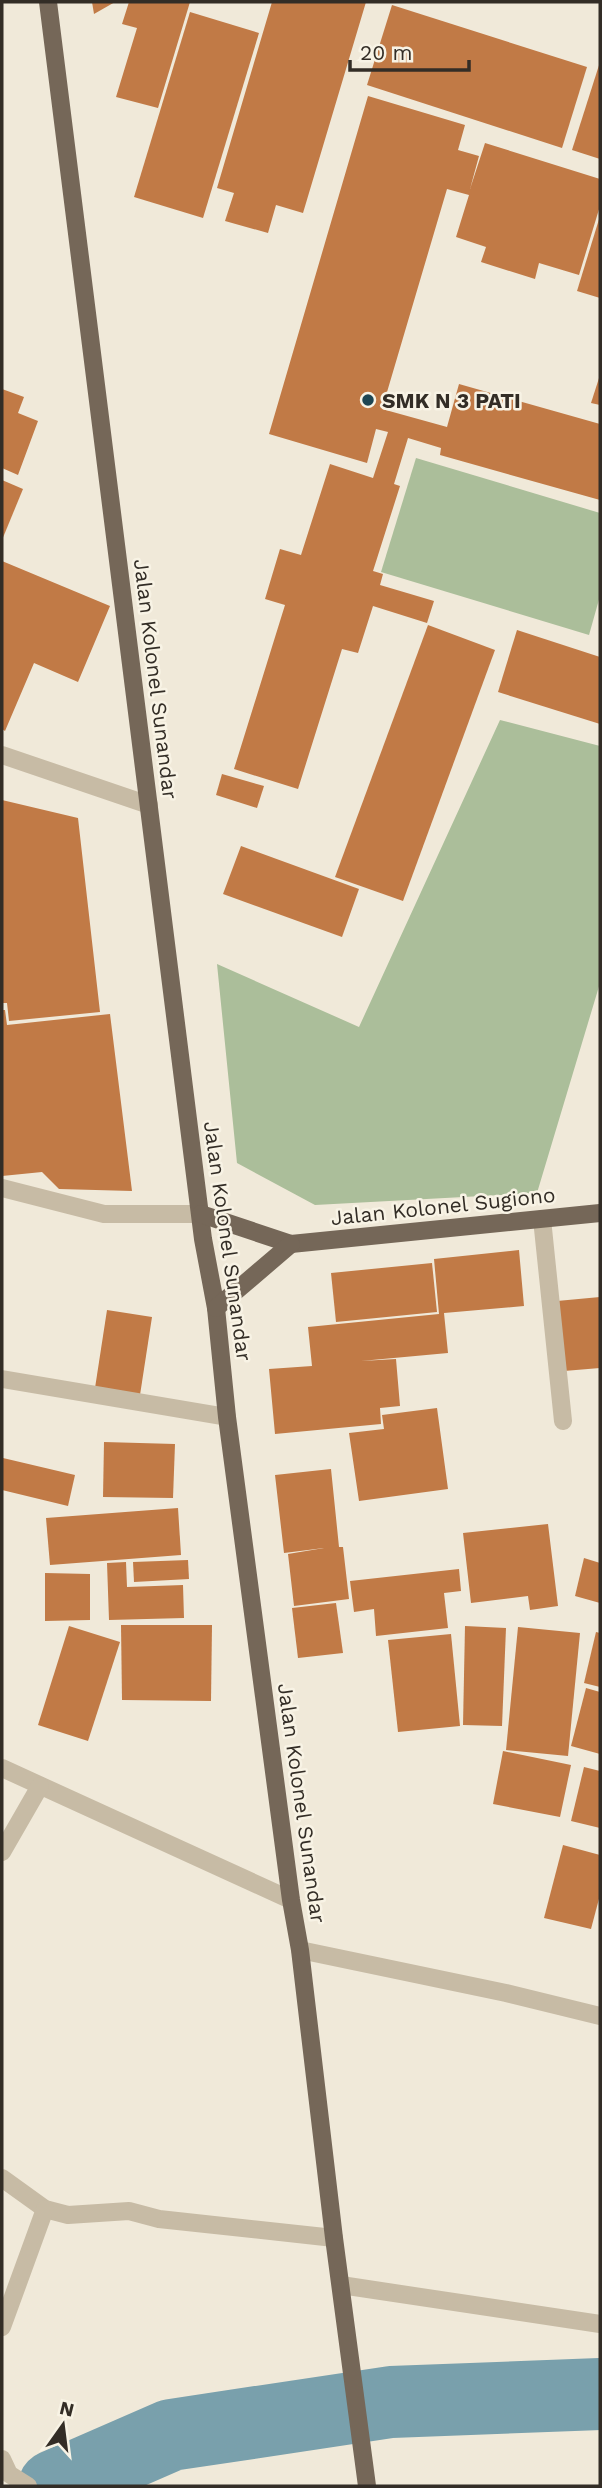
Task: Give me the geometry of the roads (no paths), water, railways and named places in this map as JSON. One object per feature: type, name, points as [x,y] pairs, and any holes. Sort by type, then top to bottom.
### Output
[{"type":"main road","name":"Jalan Kolonel Sunandar","points":[[48,2],[201,1214],[216,1308],[227,1417],[291,1900],[300,1950],[367,2486]]},
{"type":"main road","name":"Jalan Kolonel Sugiono","points":[[201,1214],[291,1244],[600,1213]]},
{"type":"main road","points":[[216,1308],[291,1244]]},
{"type":"street","points":[[2,755],[149,805]]},
{"type":"street","points":[[2,1188],[104,1214],[201,1214]]},
{"type":"street","points":[[542,1219],[563,1421]]},
{"type":"street","points":[[2,1379],[227,1417]]},
{"type":"street","points":[[2,1768],[291,1900]]},
{"type":"street","points":[[2,1852],[40,1786]]},
{"type":"street","points":[[300,1950],[506,1993],[600,2016]]},
{"type":"street","points":[[2,2178],[45,2209],[68,2215],[129,2211],[159,2219],[334,2238]]},
{"type":"street","points":[[2,2326],[45,2209]]},
{"type":"street","points":[[341,2285],[600,2324]]},
{"type":"street","points":[[5,2466],[29,2486]]},
{"type":"waterway","points":[[54,2486],[171,2435],[391,2402],[600,2394]]},
{"type":"place","name":"SMK N 3 PATI","points":[[368,400]]}]
